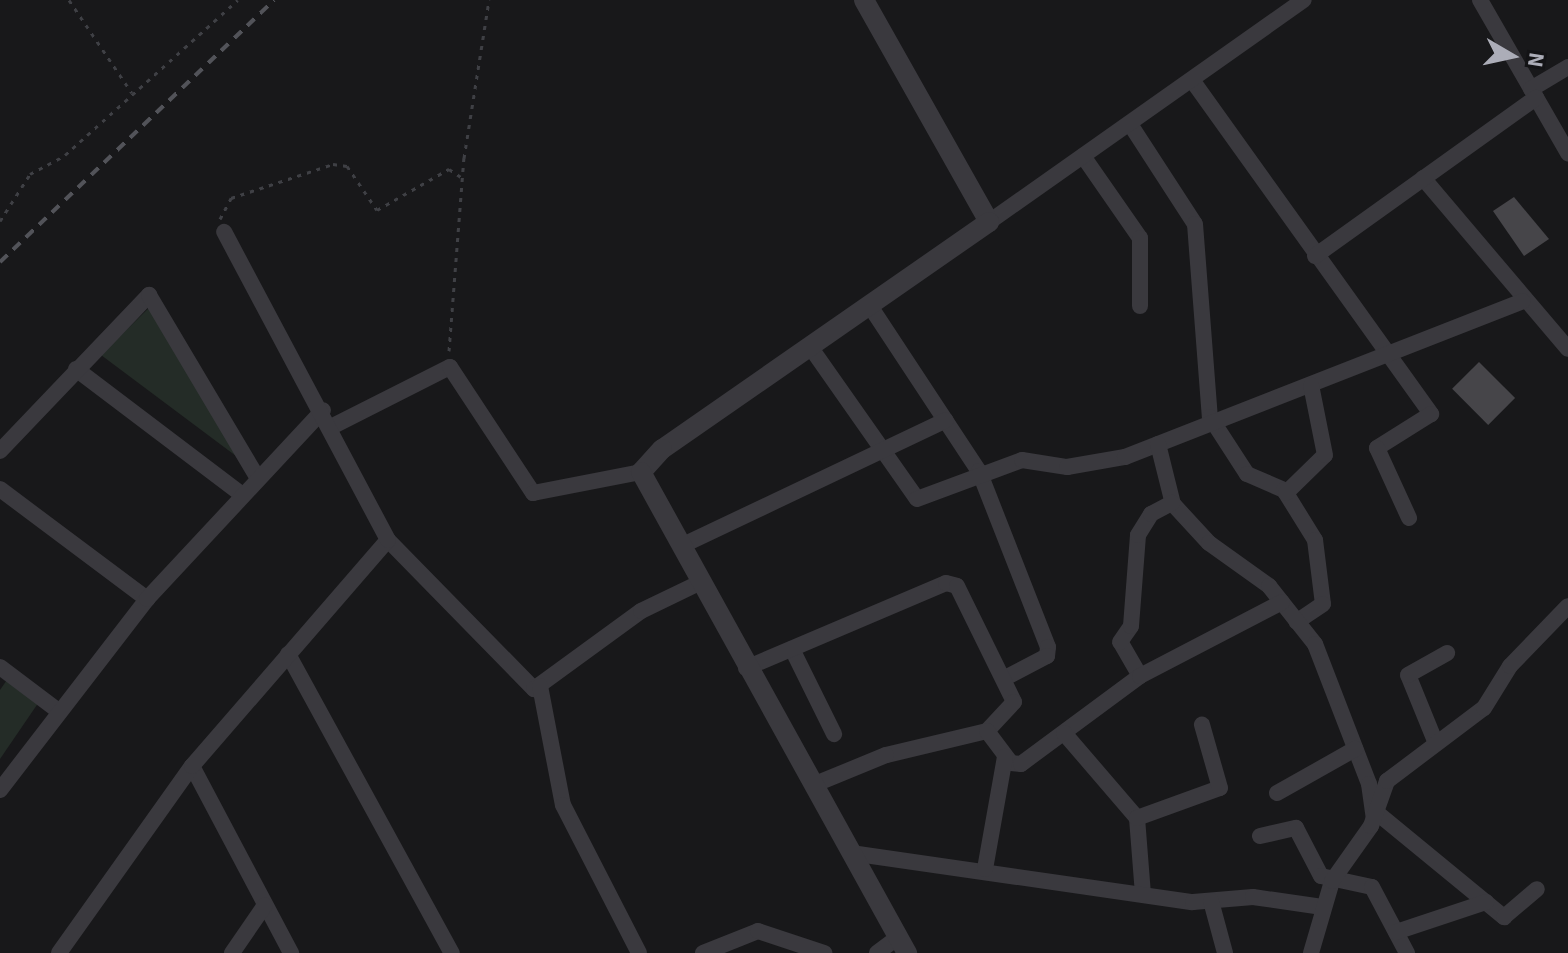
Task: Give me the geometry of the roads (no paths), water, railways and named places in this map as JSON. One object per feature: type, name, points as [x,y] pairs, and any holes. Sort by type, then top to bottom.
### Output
[{"type":"street","points":[[864,0],[989,222]]},
{"type":"street","points":[[333,426],[450,367],[533,493],[641,472],[655,454],[811,348],[1304,0]]},
{"type":"street","points":[[1480,0],[1568,153]]},
{"type":"street","points":[[1315,256],[1568,67]]},
{"type":"street","points":[[1192,80],[1432,417],[1377,448],[1409,518]]},
{"type":"street","points":[[1130,124],[1194,219],[1213,423],[1247,474],[1286,493],[1315,540],[1323,601],[1296,622]]},
{"type":"street","points":[[1083,156],[1140,238],[1140,306]]},
{"type":"street","points":[[1423,178],[1523,301],[1568,349]]},
{"type":"street","points":[[224,232],[333,426],[388,540],[521,681],[540,686]]},
{"type":"street","points":[[0,451],[149,295],[256,475]]},
{"type":"street","points":[[811,348],[879,452],[917,499],[979,471],[1027,459],[1072,466],[1158,444],[1523,301]]},
{"type":"street","points":[[870,306],[979,471],[1049,650],[1005,678]]},
{"type":"street","points":[[76,369],[240,493]]},
{"type":"street","points":[[1286,493],[1325,455],[1311,385]]},
{"type":"street","points":[[0,790],[56,709],[147,599],[256,475],[323,410]]},
{"type":"street","points":[[681,546],[946,420]]},
{"type":"street","points":[[1158,444],[1172,503],[1282,602],[1315,644],[1355,749],[1375,815],[1508,916],[1537,889]]},
{"type":"street","points":[[641,472],[746,668],[903,945],[877,953]]},
{"type":"street","points":[[0,489],[147,599]]},
{"type":"street","points":[[1140,676],[1120,642],[1131,626],[1138,535],[1151,514],[1172,503]]},
{"type":"street","points":[[59,953],[192,766],[388,540]]},
{"type":"street","points":[[540,686],[631,617],[701,582]]},
{"type":"street","points":[[746,668],[951,582],[1005,678],[1014,700],[987,731],[886,755],[813,785]]},
{"type":"street","points":[[987,731],[1005,757],[1021,764],[1140,676],[1282,602]]},
{"type":"street","points":[[1311,953],[1332,881],[1375,815],[1387,781],[1435,741],[1484,708],[1510,666],[1568,606]]},
{"type":"street","points":[[792,649],[834,734]]},
{"type":"street","points":[[1435,741],[1408,675],[1447,653]]},
{"type":"street","points":[[288,654],[452,953]]},
{"type":"street","points":[[0,668],[56,709]]},
{"type":"street","points":[[540,686],[563,805],[639,953]]},
{"type":"street","points":[[1137,818],[1220,788],[1202,725]]},
{"type":"street","points":[[1064,733],[1137,818],[1143,894]]},
{"type":"street","points":[[1277,793],[1355,749]]},
{"type":"street","points":[[985,869],[1005,757]]},
{"type":"street","points":[[192,766],[291,953]]},
{"type":"street","points":[[1260,836],[1296,828],[1315,870],[1332,881],[1372,887],[1407,953]]},
{"type":"street","points":[[851,853],[985,869],[1143,894],[1211,901],[1253,897],[1322,907]]},
{"type":"street","points":[[1211,901],[1225,953]]},
{"type":"street","points":[[1396,932],[1486,902]]},
{"type":"street","points":[[232,953],[265,905]]},
{"type":"street","points":[[703,953],[758,931],[824,953]]},
{"type":"railway","points":[[0,262],[274,0]]}]
